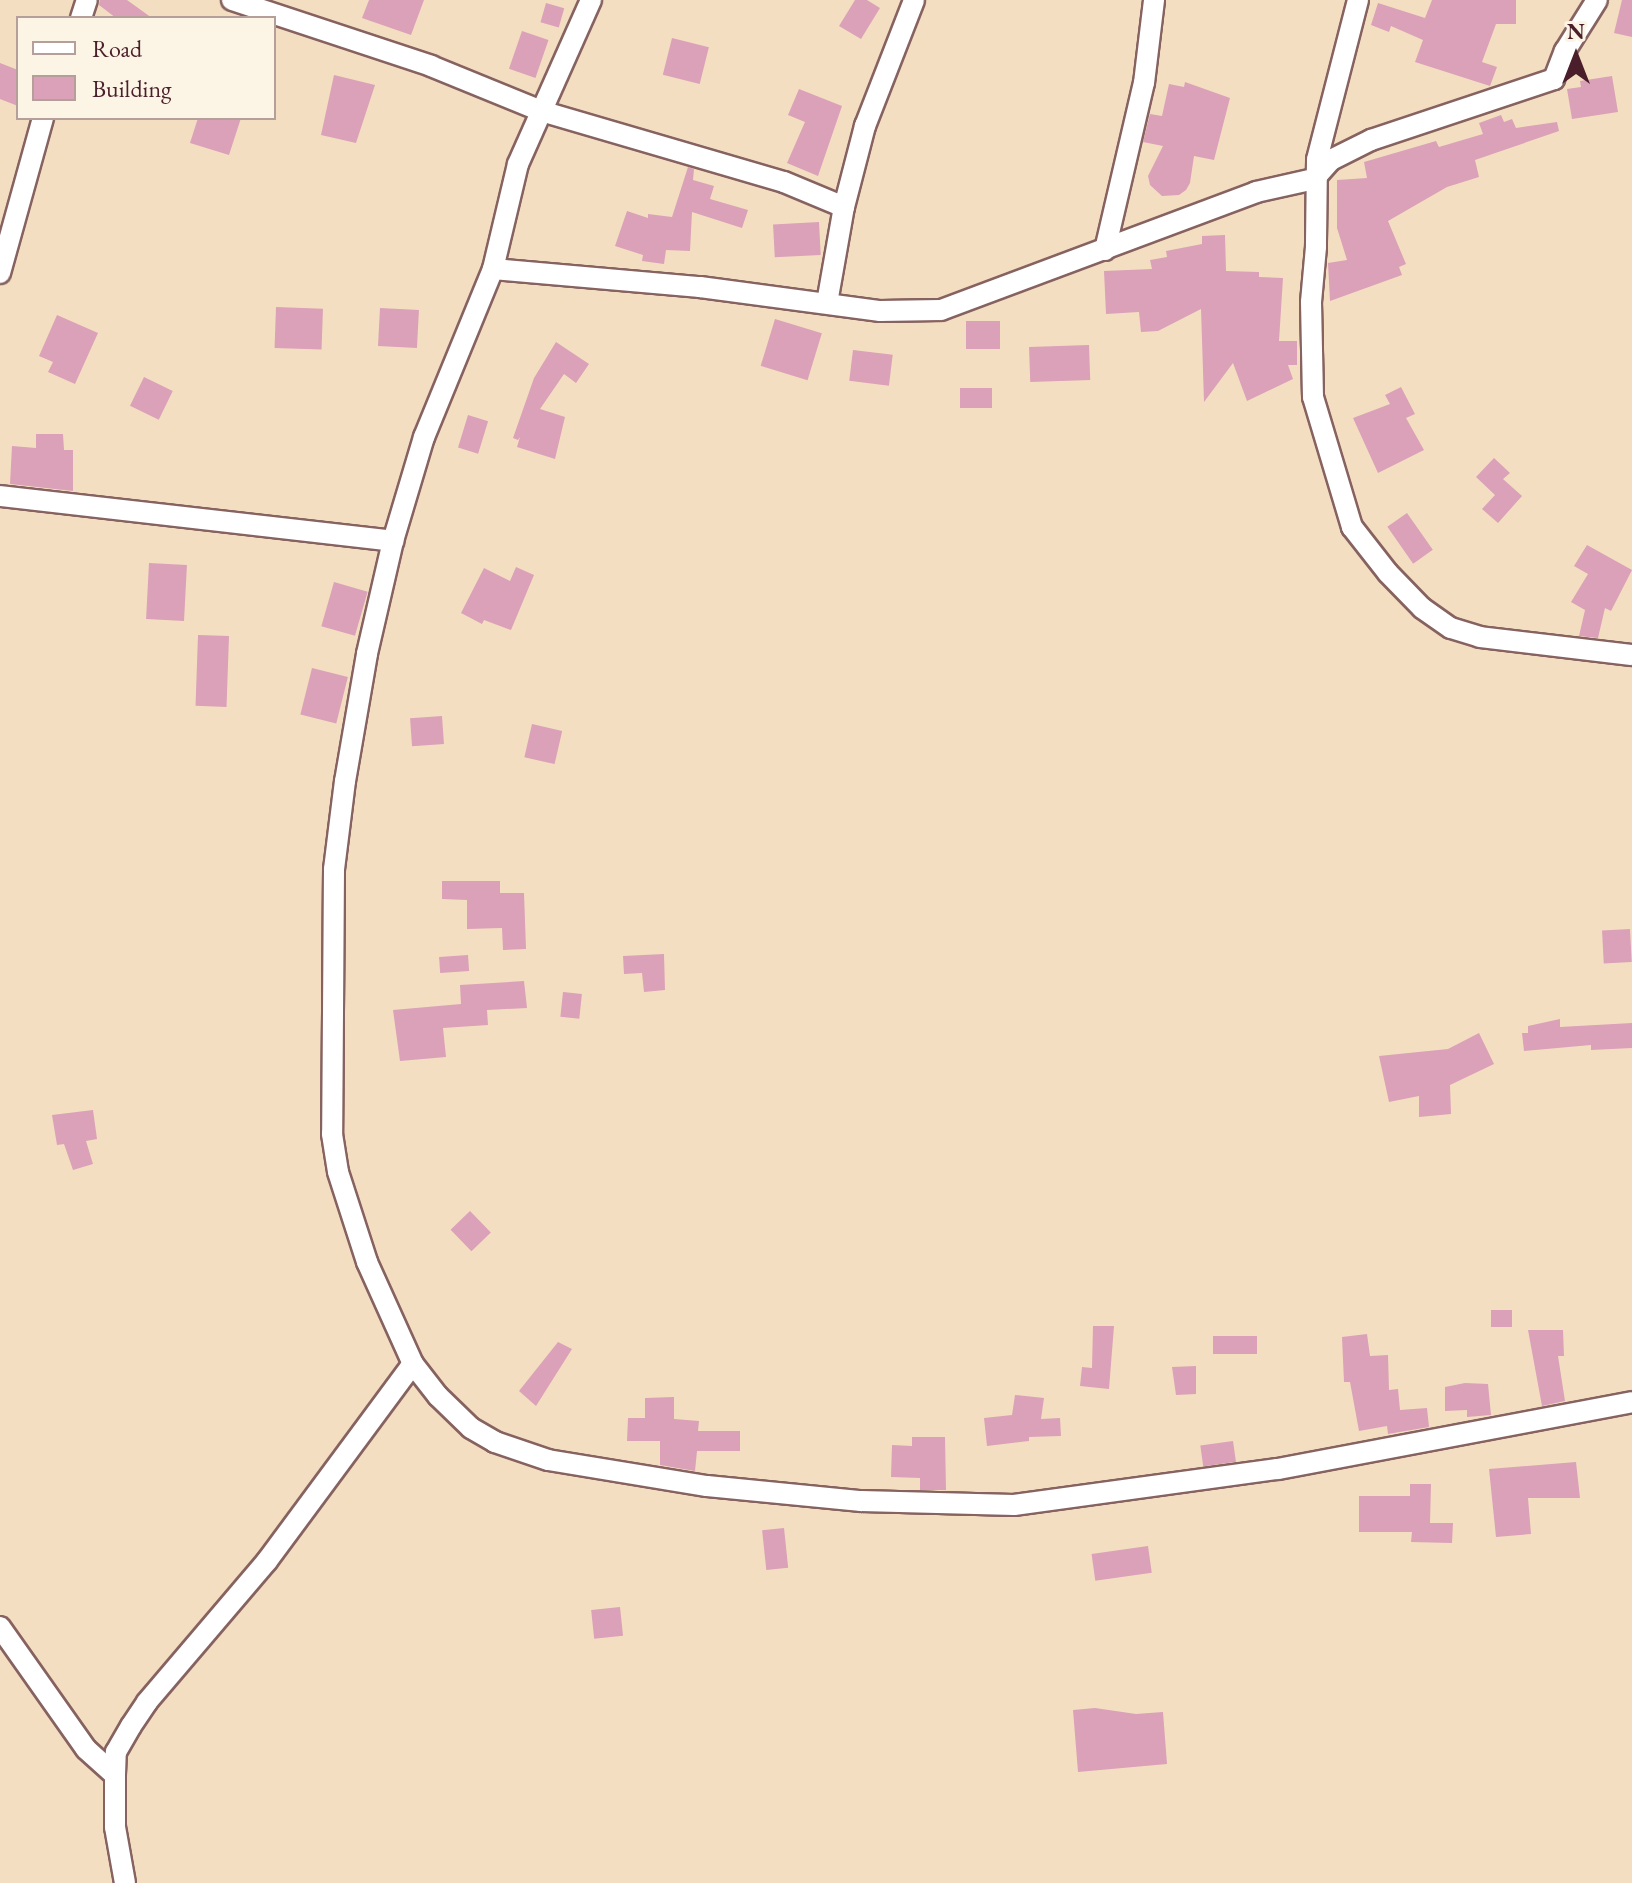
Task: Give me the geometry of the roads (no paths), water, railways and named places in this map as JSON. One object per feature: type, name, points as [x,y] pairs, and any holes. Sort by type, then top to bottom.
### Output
[{"type":"street","points":[[232,0],[431,66],[541,111],[784,182],[844,207]]},
{"type":"street","points":[[591,0],[518,164],[493,269],[424,437],[393,541],[367,654],[334,869],[332,1134],[338,1172],[367,1262],[413,1364],[438,1396],[471,1428],[495,1442],[548,1460],[707,1486],[861,1501],[1014,1505],[1278,1469],[1632,1402]]},
{"type":"street","points":[[827,303],[844,207],[865,126],[914,0]]},
{"type":"street","points":[[1105,250],[1144,83],[1154,0]]},
{"type":"street","points":[[1358,0],[1314,179],[1313,397],[1352,527],[1388,573],[1422,608],[1451,628],[1480,637],[1565,644],[1632,655]]},
{"type":"street","points":[[493,269],[700,287],[880,311],[941,310],[1256,192],[1314,179],[1331,160],[1371,140],[1554,79],[1565,51],[1597,0]]},
{"type":"street","points":[[0,273],[42,120]]},
{"type":"street","points":[[0,496],[393,541]]},
{"type":"street","points":[[125,1883],[115,1827],[116,1752],[147,1702],[267,1561],[413,1364]]},
{"type":"street","points":[[0,1627],[86,1749],[115,1775]]}]
